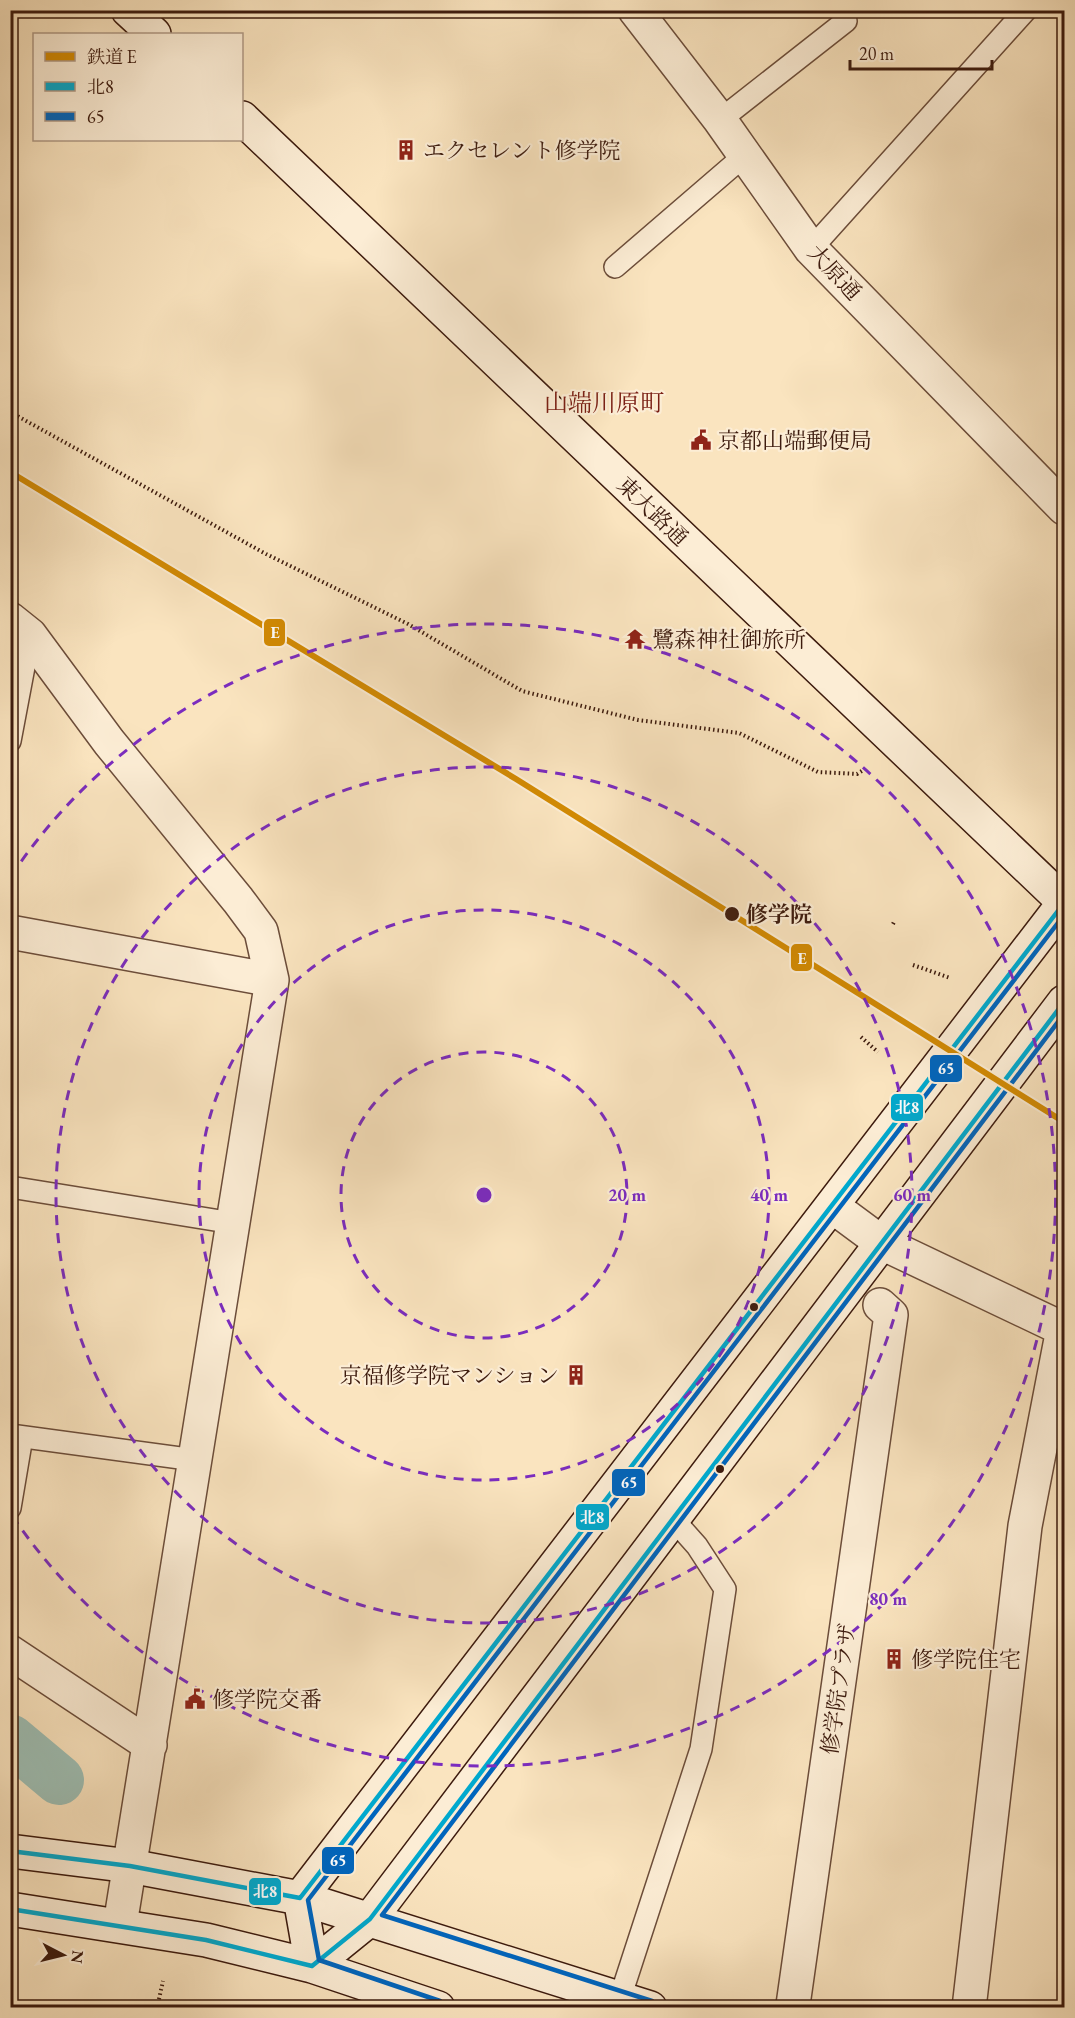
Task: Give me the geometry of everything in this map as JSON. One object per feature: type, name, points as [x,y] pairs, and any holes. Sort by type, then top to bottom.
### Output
[{"type":"street","points":[[128,10],[153,33]]},
{"type":"street","name":"大原通","points":[[635,10],[720,120],[811,249],[1065,508]]},
{"type":"street","name":"東大路通","points":[[243,119],[1065,903]]},
{"type":"street","points":[[20,627],[109,742],[250,915],[261,931],[272,980],[120,1925]]},
{"type":"street","points":[[312,1966],[300,1898],[1065,903]]},
{"type":"street","points":[[10,932],[272,980]]},
{"type":"street","points":[[312,1966],[370,1919],[1065,1002]]},
{"type":"street","points":[[832,1206],[882,1243],[1063,1329],[1025,1526],[969,2007]]},
{"type":"street","name":"修学院プラザ","points":[[793,2005],[891,1315],[880,1305]]},
{"type":"street","points":[[10,1652],[150,1745]]},
{"type":"street","points":[[10,1851],[130,1866],[300,1898],[635,2003]]},
{"type":"street","points":[[10,1910],[120,1925],[206,1940],[312,1966],[438,2007]]},
{"type":"lane","points":[[811,249],[1026,10]]},
{"type":"lane","points":[[720,120],[846,21]]},
{"type":"lane","points":[[615,267],[745,155]]},
{"type":"lane","points":[[10,741],[20,627]]},
{"type":"lane","points":[[10,1187],[233,1223]]},
{"type":"lane","points":[[10,1508],[16,1436],[195,1460]]},
{"type":"lane","points":[[635,2003],[701,1749],[725,1589],[697,1546],[673,1519]]},
{"type":"path","points":[[10,412],[266,554],[408,624],[522,691],[638,720],[739,733],[818,771],[857,774],[899,745]]},
{"type":"path","points":[[913,965],[950,978]]},
{"type":"path","points":[[861,1036],[878,1052]]},
{"type":"path","points":[[157,2007],[163,1981]]},
{"type":"waterway","points":[[10,1739],[59,1780]]},
{"type":"rail line","name":"E","points":[[10,472],[516,779],[1064,1122]]},
{"type":"transit line","name":"北8","points":[[10,1851],[130,1866],[300,1898],[1064,903]]},
{"type":"transit line","name":"65","points":[[440,2001],[319,1960],[308,1900],[1064,915]]},
{"type":"transit line","name":"北8","points":[[10,1909],[206,1940],[312,1966],[370,1919],[1064,1002]]},
{"type":"transit line","name":"65","points":[[652,2001],[382,1915],[1064,1014]]},
{"type":"place","name":"エクセレント修学院","points":[[406,150]]},
{"type":"place","name":"京都山端郵便局","points":[[701,440]]},
{"type":"place","name":"鷺森神社御旅所","points":[[635,639]]},
{"type":"place","name":"修学院","points":[[732,914]]},
{"type":"place","name":"京福修学院マンション","points":[[576,1375]]},
{"type":"place","name":"修学院住宅","points":[[894,1659]]},
{"type":"place","name":"修学院交番","points":[[195,1699]]},
{"type":"district","name":"山端川原町","points":[[604,403]]}]
